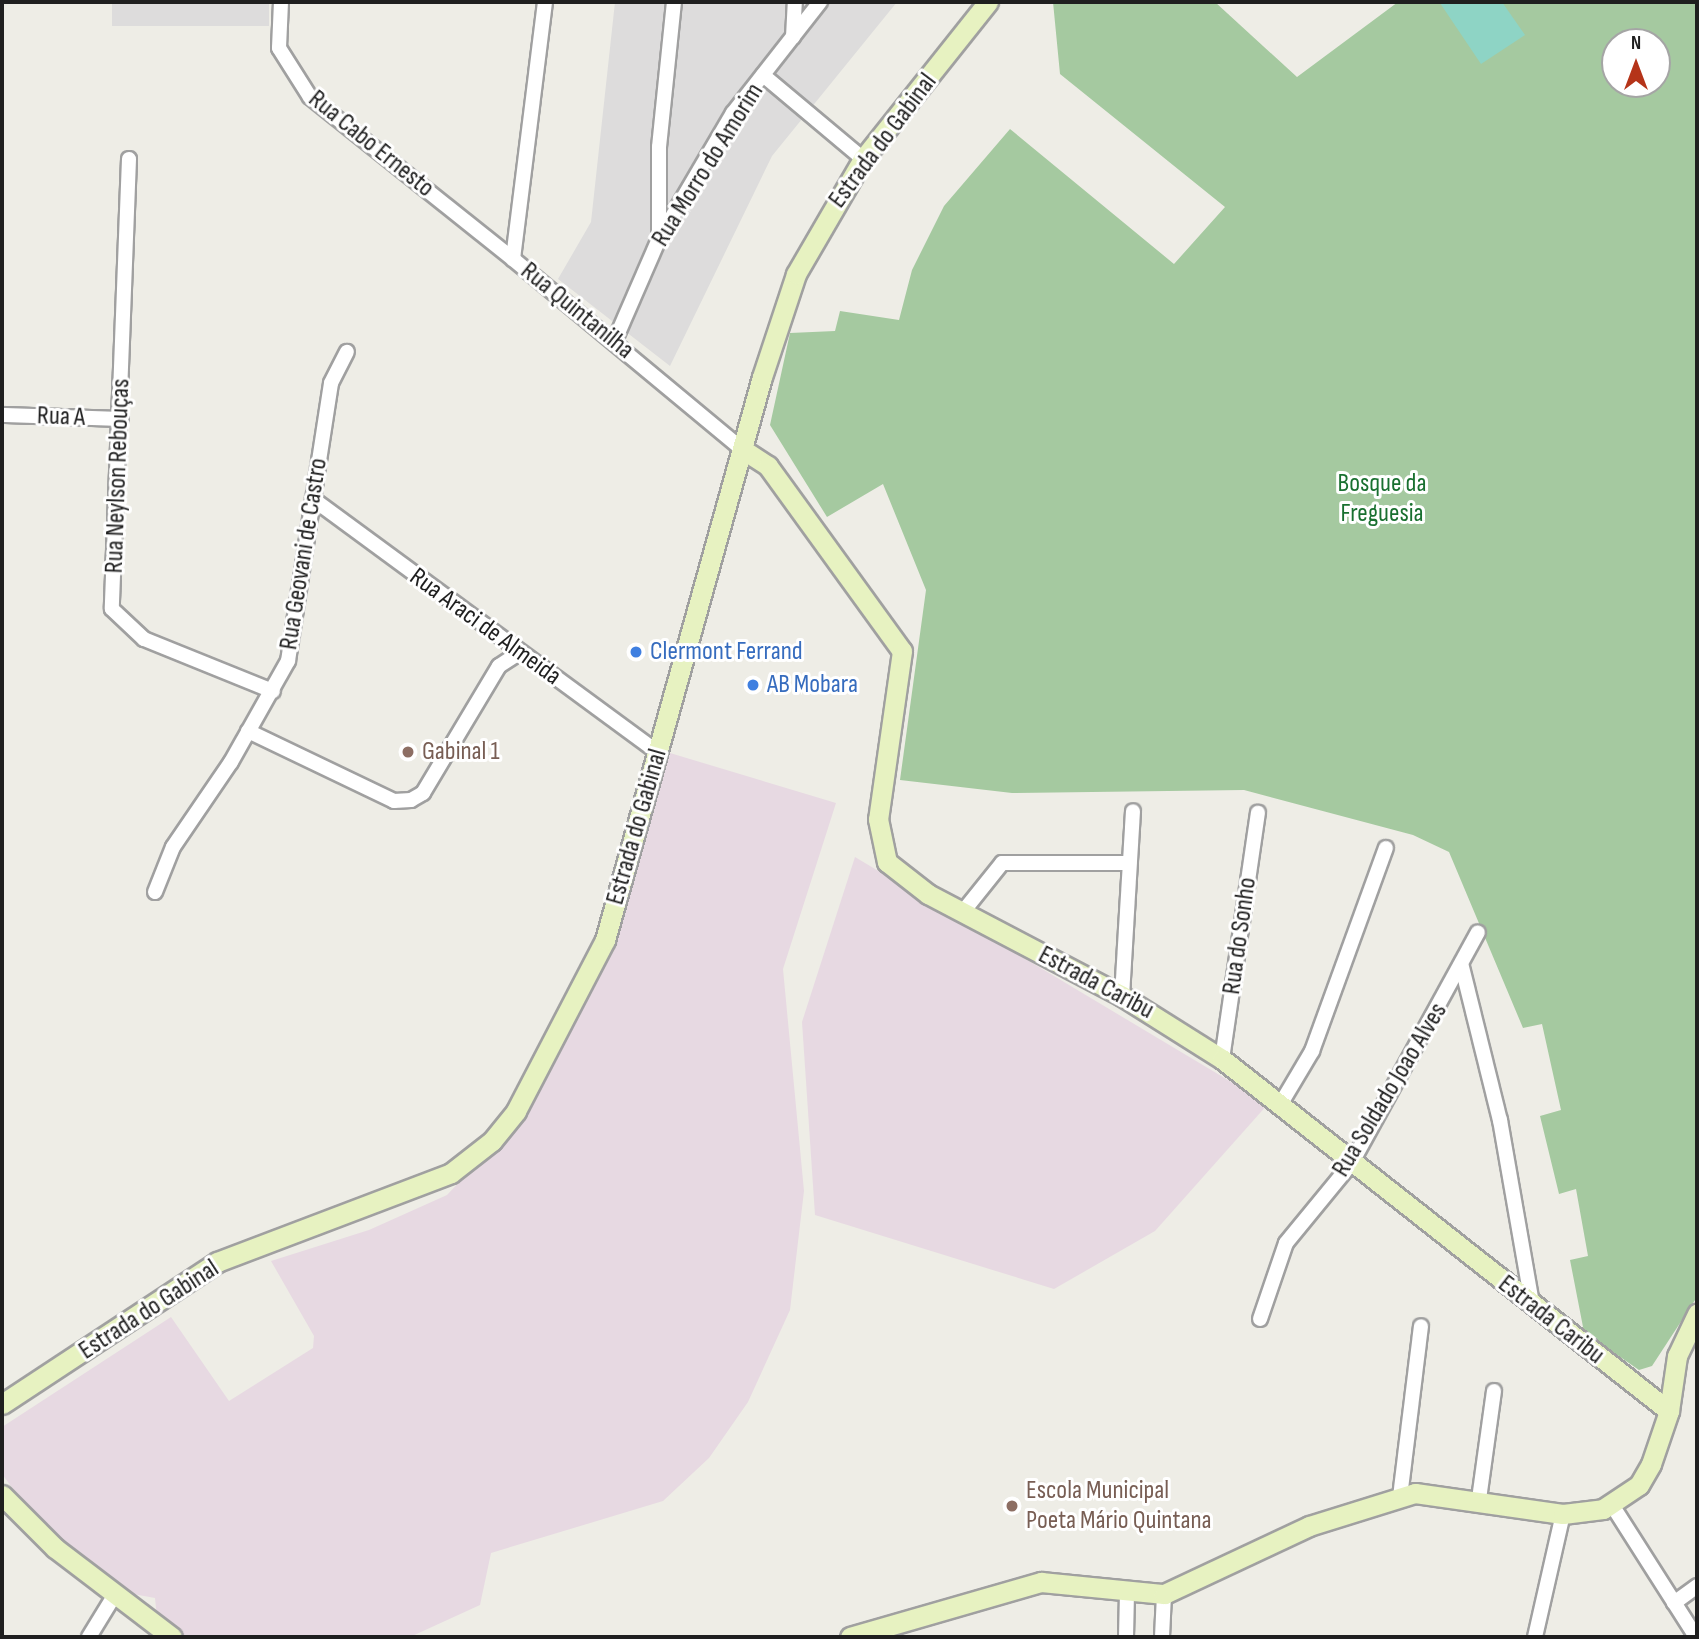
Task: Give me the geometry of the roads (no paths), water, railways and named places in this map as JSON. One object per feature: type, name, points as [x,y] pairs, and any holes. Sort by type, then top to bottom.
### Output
[{"type":"main road","name":"Estrada do Gabinal","points":[[2,1404],[217,1262],[409,1192],[451,1173],[492,1141],[549,1055],[605,940],[741,449],[796,274],[863,159],[988,2]]},
{"type":"main road","name":"Estrada Caribu","points":[[741,449],[768,466],[895,635],[903,675],[880,796],[881,843],[904,877],[962,912],[1122,996],[1222,1059],[1351,1164],[1669,1411]]},
{"type":"main road","points":[[850,1637],[1041,1581],[1127,1594],[1164,1594],[1309,1526],[1400,1497],[1479,1499],[1563,1514],[1612,1505],[1639,1485],[1669,1411],[1677,1356],[1697,1314]]},
{"type":"main road","points":[[2,1495],[114,1596],[172,1637]]},
{"type":"street","name":"Rua Cabo Ernesto","points":[[281,2],[279,48],[310,97],[513,258]]},
{"type":"street","name":"Rua Quintanilha","points":[[545,2],[513,258],[615,340],[741,449]]},
{"type":"street","points":[[659,239],[659,147],[674,2]]},
{"type":"street","points":[[793,37],[795,2]]},
{"type":"street","name":"Rua Morro do Amorim","points":[[615,340],[659,239],[763,75],[820,2]]},
{"type":"street","points":[[763,75],[863,159]]},
{"type":"street","name":"Rua Neylson Rebouças","points":[[129,159],[112,609],[144,639],[273,691]]},
{"type":"street","name":"Rua Geovani de Castro","points":[[155,892],[173,846],[273,691],[288,661],[331,383],[347,352]]},
{"type":"street","name":"Rua A","points":[[2,415],[121,419]]},
{"type":"street","name":"Rua Araci de Almeida","points":[[313,499],[497,637],[658,752]]},
{"type":"street","points":[[497,637],[499,666]]},
{"type":"street","points":[[248,731],[394,801],[411,800],[423,793],[499,666],[519,653]]},
{"type":"street","points":[[1122,996],[1133,811]]},
{"type":"street","name":"Rua do Sonho","points":[[1222,1059],[1258,813]]},
{"type":"street","points":[[1280,1105],[1312,1051],[1386,848]]},
{"type":"street","points":[[962,912],[1002,863],[1129,863]]},
{"type":"street","name":"Rua Soldado Joao Alves","points":[[1260,1318],[1286,1243],[1351,1164],[1462,967],[1478,932]]},
{"type":"street","points":[[1462,967],[1500,1120],[1532,1304]]},
{"type":"street","points":[[1400,1497],[1421,1326]]},
{"type":"street","points":[[1479,1499],[1493,1391]]},
{"type":"street","points":[[1612,1505],[1696,1637]]},
{"type":"street","points":[[1535,1637],[1563,1514]]},
{"type":"street","points":[[1674,1603],[1697,1586]]},
{"type":"street","points":[[1126,1637],[1127,1594]]},
{"type":"street","points":[[1162,1637],[1164,1594]]},
{"type":"street","points":[[89,1637],[114,1596]]},
{"type":"place","name":"Clermont Ferrand","points":[[636,652]]},
{"type":"place","name":"AB Mobara","points":[[753,685]]},
{"type":"place","name":"Gabinal 1","points":[[408,752]]},
{"type":"place","name":"Escola Municipal Poeta Mário Quintana","points":[[1012,1506]]},
{"type":"park label","name":"Bosque da Freguesia","points":[[1382,499]]}]
